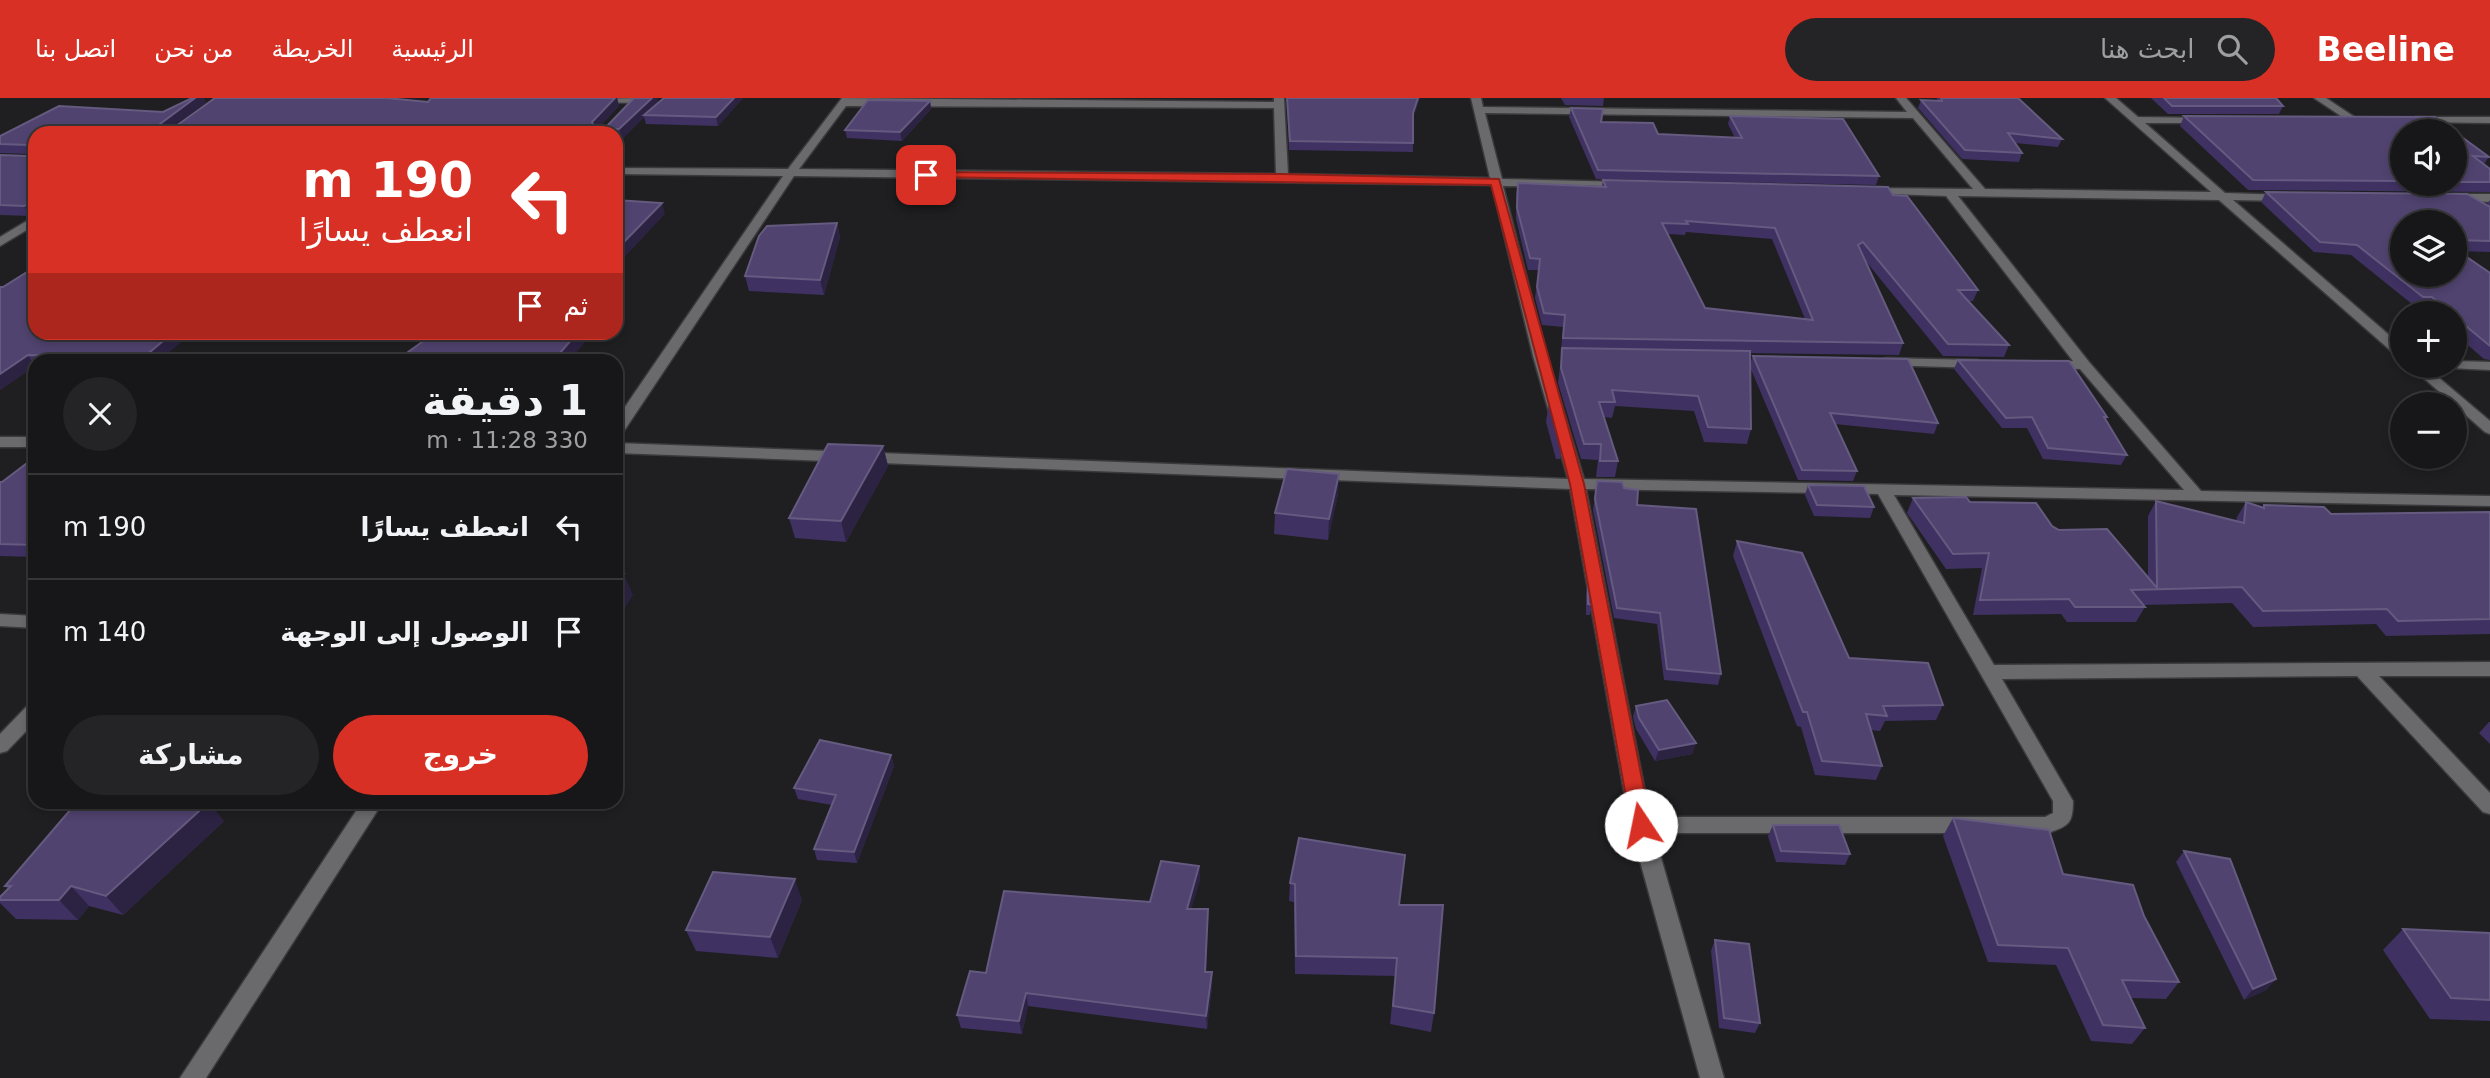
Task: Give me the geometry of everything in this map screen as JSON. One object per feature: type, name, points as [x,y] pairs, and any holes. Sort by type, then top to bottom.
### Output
[{"type":"street","points":[[1675,98],[1682,111]]},
{"type":"street","points":[[1901,98],[1983,194]]},
{"type":"street","points":[[2110,98],[2390,343]]},
{"type":"street","points":[[2319,98],[2354,120]]},
{"type":"street","points":[[583,99],[632,102]]},
{"type":"street","points":[[623,421],[790,174],[846,100],[1279,101],[1282,177]]},
{"type":"street","points":[[1712,1078],[1641,825],[1577,484],[1547,356],[1495,182],[1477,104],[1915,115]]},
{"type":"street","points":[[2136,120],[2218,120]]},
{"type":"street","points":[[2326,120],[2367,120]]},
{"type":"street","points":[[2467,120],[2490,120]]},
{"type":"street","points":[[623,171],[1282,177],[1633,185]]},
{"type":"street","points":[[1854,191],[2303,197]]},
{"type":"street","points":[[1950,193],[2084,365],[2198,497]]},
{"type":"street","points":[[2438,198],[2490,198]]},
{"type":"street","points":[[2465,198],[2482,209]]},
{"type":"street","points":[[0,242],[28,224]]},
{"type":"street","points":[[1875,362],[1986,364]]},
{"type":"street","points":[[2028,365],[2084,365]]},
{"type":"street","points":[[2467,365],[2490,366]]},
{"type":"street","points":[[2431,378],[2490,429]]},
{"type":"street","points":[[0,442],[28,442]]},
{"type":"street","points":[[623,448],[1577,484],[2490,501]]},
{"type":"street","points":[[1641,825],[2048,825],[2063,817],[2063,801],[1882,490]]},
{"type":"street","points":[[0,620],[28,622]]},
{"type":"street","points":[[2361,669],[2490,806]]},
{"type":"street","points":[[1987,671],[2490,669]]},
{"type":"street","points":[[0,746],[28,717]]},
{"type":"street","points":[[192,1078],[368,809]]},
{"type":"building","points":[[195,98],[160,124],[161,126],[28,126],[28,145],[0,144],[0,136],[59,106],[163,112]]},
{"type":"building","points":[[215,98],[387,98],[428,102],[431,98],[615,98],[592,122],[594,126],[176,126]]},
{"type":"building","points":[[634,98],[652,98],[622,126],[607,126]]},
{"type":"building","points":[[664,98],[734,98],[716,117],[644,115]]},
{"type":"building","points":[[1287,98],[1418,98],[1413,113],[1413,143],[1290,141]]},
{"type":"building","points":[[1941,98],[2018,98],[2062,139],[2008,133],[2022,153],[1965,150],[1921,100],[1942,101]]},
{"type":"building","points":[[2164,98],[2276,98],[2283,106],[2172,106]]},
{"type":"building","points":[[868,100],[930,101],[900,132],[845,130]]},
{"type":"building","points":[[1571,108],[1603,109],[1601,122],[1653,123],[1658,134],[1742,138],[1730,116],[1843,119],[1879,176],[1598,170]]},
{"type":"building","points":[[2184,116],[2438,119],[2390,119],[2390,181],[2253,180]]},
{"type":"building","points":[[2467,141],[2489,157],[2473,156],[2490,169],[2490,182],[2467,182]]},
{"type":"building","points":[[0,155],[28,156],[28,204],[0,205]]},
{"type":"building","points":[[1603,180],[1888,187],[1893,195],[1907,196],[1978,290],[1958,290],[2009,345],[1948,344],[1863,242],[1858,245],[1903,343],[1563,338],[1565,315],[1544,313],[1537,287],[1540,259],[1530,258],[1517,208],[1518,183],[1606,187]],"holes":[[[1686,221],[1775,228],[1813,320],[1705,308],[1662,223],[1688,224]]]},
{"type":"building","points":[[2266,192],[2390,193],[2390,196],[2467,194],[2490,207],[2490,241],[2467,240],[2467,210],[2390,210],[2390,271],[2357,245],[2320,242]]},
{"type":"building","points":[[623,200],[662,203],[623,243]]},
{"type":"building","points":[[837,223],[820,280],[745,276],[759,236],[767,226]]},
{"type":"building","points":[[2467,257],[2490,273],[2490,346],[2467,327],[2467,301],[2437,301],[2432,297],[2423,297],[2410,287],[2467,287]]},
{"type":"building","points":[[28,271],[28,340],[164,340],[147,354],[28,354],[0,374],[0,287]]},
{"type":"building","points":[[425,340],[571,340],[559,354],[405,354]]},
{"type":"building","points":[[1562,348],[1750,351],[1751,429],[1708,427],[1698,396],[1612,390],[1615,402],[1599,402],[1618,461],[1600,461],[1601,444],[1584,444],[1561,368]]},
{"type":"building","points":[[1753,356],[1908,359],[1938,423],[1830,413],[1857,471],[1802,470]]},
{"type":"building","points":[[1958,360],[2069,361],[2107,417],[2104,417],[2127,455],[2048,448],[2032,417],[2006,418]]},
{"type":"building","points":[[1549,402],[1552,402],[1563,439],[1560,439]]},
{"type":"building","points":[[828,444],[883,446],[841,521],[789,518]]},
{"type":"building","points":[[28,462],[28,545],[0,544],[2,482]]},
{"type":"building","points":[[1287,469],[1339,474],[1329,519],[1275,513]]},
{"type":"building","points":[[1597,481],[1622,482],[1624,488],[1638,490],[1637,505],[1696,509],[1721,674],[1667,669],[1660,613],[1617,608],[1595,499]]},
{"type":"building","points":[[1808,485],[1864,486],[1874,507],[1817,505]]},
{"type":"building","points":[[1966,497],[1970,502],[2036,503],[2052,526],[2059,530],[2107,529],[2157,588],[2156,501],[2244,523],[2246,502],[2264,508],[2264,505],[2324,507],[2331,514],[2490,512],[2490,619],[2398,621],[2387,609],[2263,611],[2242,587],[2131,590],[2145,607],[2075,607],[2069,599],[1980,600],[1989,553],[1953,554],[1913,498]]},
{"type":"building","points":[[1737,541],[1802,553],[1849,658],[1928,663],[1943,705],[1883,706],[1887,716],[1866,714],[1882,766],[1822,761],[1807,712],[1803,712]]},
{"type":"building","points":[[1588,582],[1592,605],[1588,604]]},
{"type":"building","points":[[1667,700],[1696,743],[1659,750],[1639,718],[1636,706]]},
{"type":"building","points":[[820,740],[891,755],[854,852],[814,849],[836,795],[794,788]]},
{"type":"building","points":[[71,809],[201,809],[106,896],[71,886],[59,900],[0,900],[11,886],[5,886]]},
{"type":"building","points":[[1953,818],[2049,830],[2063,874],[2133,885],[2144,916],[2179,982],[2122,980],[2145,1028],[2103,1025],[2068,948],[1998,945]]},
{"type":"building","points":[[1773,825],[1839,825],[1850,854],[1781,851]]},
{"type":"building","points":[[1299,838],[1405,855],[1399,905],[1443,905],[1434,1013],[1393,1006],[1397,958],[1296,956],[1295,884],[1290,883]]},
{"type":"building","points":[[2184,851],[2230,859],[2276,979],[2253,989]]},
{"type":"building","points":[[1161,861],[1199,866],[1187,909],[1208,909],[1205,972],[1212,972],[1206,1016],[1026,993],[1019,1021],[957,1015],[970,971],[986,973],[1004,891],[1150,902]]},
{"type":"building","points":[[713,872],[795,879],[770,937],[686,930]]},
{"type":"building","points":[[2403,929],[2490,933],[2490,1000],[2451,998]]},
{"type":"building","points":[[1715,940],[1749,944],[1760,1023],[1724,1018]]},
{"type":"route","points":[[926,175],[1282,177],[1495,182],[1540,356],[1577,484],[1641,825]]}]
